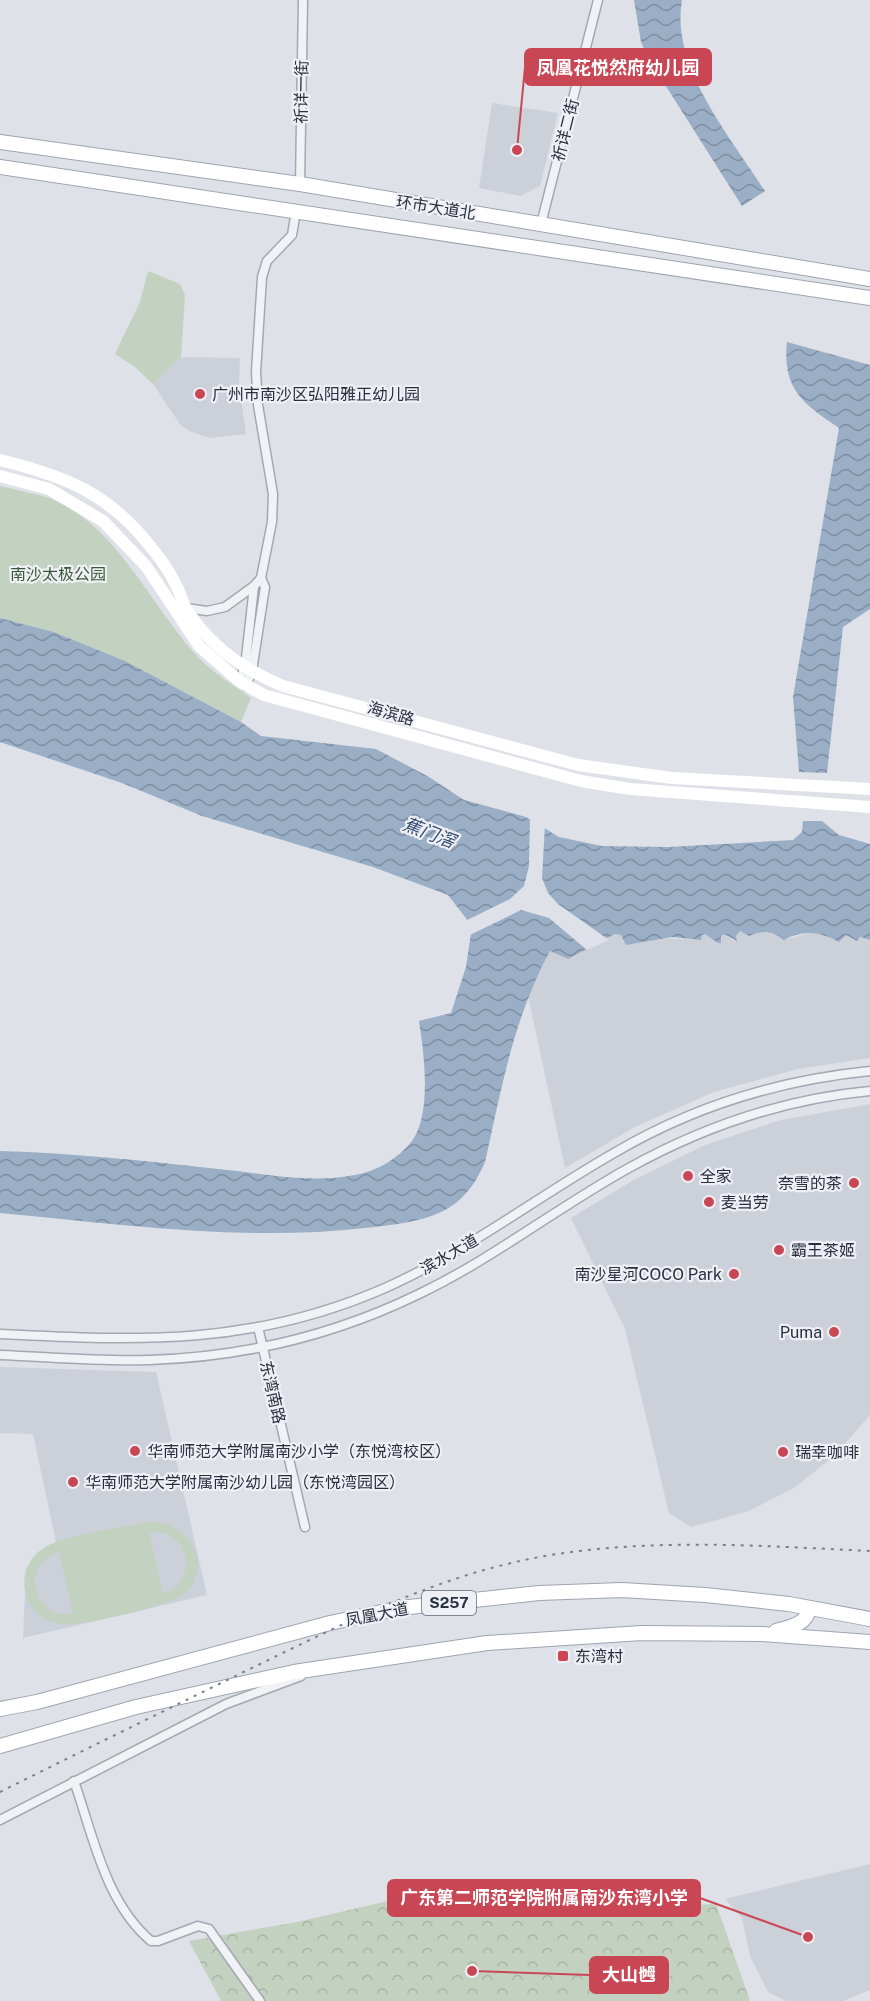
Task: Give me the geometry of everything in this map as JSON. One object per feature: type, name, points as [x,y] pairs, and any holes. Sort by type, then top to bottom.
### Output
[{"type":"main road","name":"环市大道北","points":[[0,142],[300,184],[870,279]]},
{"type":"main road","name":"环市大道北","points":[[0,167],[870,298]]},
{"type":"main road","name":"凤凰大道","points":[[0,1708],[37,1702],[319,1626],[400,1608],[539,1593],[622,1590],[705,1595],[809,1608],[870,1619]]},
{"type":"main road","points":[[762,1634],[803,1622],[807,1618],[809,1608]]},
{"type":"main road","points":[[0,1746],[136,1707],[294,1672],[410,1653],[564,1636],[642,1633],[762,1634],[870,1642]]},
{"type":"main road","name":"S257","points":[[0,1714],[37,1702]]},
{"type":"street","name":"祈详一街","points":[[300,184],[303,0]]},
{"type":"street","name":"祈详二街","points":[[541,224],[598,0]]},
{"type":"street","points":[[186,608],[207,611],[225,607],[254,586],[261,578],[273,522],[273,494],[258,405],[256,372],[262,277],[267,261],[292,235],[296,211]]},
{"type":"street","name":"海滨路","points":[[0,460],[51,473],[108,505],[154,551],[178,588],[186,608],[212,641],[249,669],[283,686],[578,765],[672,778],[870,789]]},
{"type":"street","name":"海滨路","points":[[0,476],[49,489],[103,521],[146,566],[199,646],[243,684],[283,702],[423,737],[581,781],[630,789],[870,807]]},
{"type":"street","points":[[243,684],[249,669],[265,587],[261,578]]},
{"type":"street","points":[[249,669],[254,586]]},
{"type":"street","name":"滨水大道","points":[[0,1334],[147,1340],[208,1335],[258,1327],[326,1310],[411,1276],[464,1246],[615,1152],[692,1114],[773,1088],[870,1071]]},
{"type":"street","name":"滨水大道","points":[[0,1355],[148,1360],[210,1356],[262,1347],[333,1329],[420,1294],[475,1264],[626,1169],[700,1133],[778,1107],[870,1091]]},
{"type":"street","name":"东湾南路","points":[[258,1327],[305,1527]]},
{"type":"street","points":[[0,1820],[225,1704],[333,1667]]},
{"type":"street","points":[[74,1781],[105,1876],[130,1919],[151,1941],[198,1926],[209,1929],[260,2001]]},
{"type":"shaded area","points":[[492,103],[558,113],[540,186],[521,196],[479,188]]},
{"type":"shaded area","name":"广州市南沙区弘阳雅正幼儿园","points":[[181,357],[240,358],[239,383],[246,434],[210,438],[189,431],[180,424],[153,384]]},
{"type":"shaded area","points":[[740,931],[749,936],[758,932],[771,931],[784,940],[809,933],[819,933],[839,942],[846,935],[870,940],[870,1058],[798,1069],[714,1092],[635,1127],[565,1168],[528,996],[550,951],[568,959],[615,934],[621,935],[626,944],[654,938],[701,940],[702,935],[705,934],[720,939],[724,934],[734,941],[737,940],[736,936]]},
{"type":"shaded area","name":"南沙星河COCO Park","points":[[870,1104],[870,1415],[834,1456],[794,1488],[749,1511],[691,1527],[669,1513],[625,1329],[571,1218],[632,1181],[705,1145],[781,1120]]},
{"type":"shaded area","name":"华南师范大学附属南沙小学（东悦湾校区）","points":[[0,1367],[156,1372],[207,1595],[23,1638],[26,1570],[35,1555],[56,1542],[33,1434],[0,1433]]},
{"type":"shaded area","points":[[870,1864],[870,1990],[843,2001],[786,2001],[768,1992],[750,1956],[742,1918],[725,1899]]},
{"type":"green space","points":[[148,271],[180,284],[185,295],[181,357],[153,384],[135,367],[115,354],[140,302]]},
{"type":"green space","name":"南沙太极公园","points":[[0,486],[49,498],[73,511],[95,527],[114,547],[182,639],[200,659],[251,698],[241,722],[125,661],[54,632],[0,618]]},
{"type":"green space","points":[[148,1522],[174,1527],[192,1544],[197,1555],[198,1567],[195,1580],[187,1592],[147,1609],[106,1619],[71,1624],[52,1622],[34,1610],[26,1595],[24,1579],[29,1564],[39,1551],[51,1544],[92,1532]],"holes":[[[149,1533],[163,1533],[173,1537],[181,1546],[185,1556],[186,1567],[182,1578],[175,1588],[163,1594]],[[59,1552],[73,1613],[72,1614],[58,1613],[48,1608],[40,1599],[36,1589],[35,1578],[39,1567],[47,1558]]]},
{"type":"green space","points":[[414,1895],[496,1911],[716,1904],[750,2001],[221,2001],[189,1941],[297,1922]]},
{"type":"water","points":[[634,0],[682,0],[681,25],[685,51],[694,76],[721,125],[765,191],[742,206],[650,61],[641,42]]},
{"type":"water","points":[[787,342],[870,365],[870,609],[843,627],[827,773],[799,772],[793,697],[839,428],[815,411],[798,394],[788,372]]},
{"type":"water","name":"蕉门滘","points":[[0,618],[54,632],[125,661],[241,722],[261,736],[376,749],[429,777],[464,800],[526,817],[559,837],[602,846],[669,847],[793,840],[802,832],[803,821],[822,821],[839,835],[870,844],[870,940],[860,937],[857,941],[846,935],[839,942],[825,936],[805,933],[784,940],[771,933],[763,932],[749,936],[740,931],[736,936],[737,941],[724,934],[721,936],[721,943],[705,934],[702,935],[701,940],[672,937],[626,945],[621,935],[615,934],[568,959],[550,951],[537,977],[518,1028],[503,1080],[485,1162],[473,1184],[456,1203],[423,1219],[365,1228],[274,1233],[182,1230],[0,1213],[0,1151],[109,1158],[304,1178],[355,1175],[371,1171],[386,1163],[412,1141],[418,1129],[422,1115],[425,1082],[419,1021],[451,1013],[466,967],[472,926],[448,895],[373,867],[202,816],[122,783],[0,742]]},
{"type":"pier","points":[[530,816],[545,825],[542,878],[548,893],[558,904],[609,940],[587,950],[549,918],[521,910],[468,936],[469,927],[465,921],[510,899],[524,886],[529,866]]},
{"type":"railway","points":[[0,1792],[365,1614],[474,1573],[551,1555],[630,1546],[710,1545],[870,1551]]},
{"type":"place","name":"凤凰花悦然府幼儿园","points":[[517,150]]},
{"type":"place","name":"广州市南沙区弘阳雅正幼儿园","points":[[200,394]]},
{"type":"place","name":"全家","points":[[688,1176]]},
{"type":"place","name":"奈雪的茶","points":[[854,1183]]},
{"type":"place","name":"麦当劳","points":[[709,1202]]},
{"type":"place","name":"霸王茶姬","points":[[779,1250]]},
{"type":"place","name":"南沙星河COCO Park","points":[[734,1274]]},
{"type":"place","name":"Puma","points":[[834,1332]]},
{"type":"place","name":"华南师范大学附属南沙小学（东悦湾校区）","points":[[135,1451]]},
{"type":"place","name":"瑞幸咖啡","points":[[783,1452]]},
{"type":"place","name":"华南师范大学附属南沙幼儿园（东悦湾园区）","points":[[73,1482]]},
{"type":"place","name":"东湾村","points":[[563,1656]]},
{"type":"place","name":"广东第二师范学院附属南沙东湾小学","points":[[808,1937]]},
{"type":"place","name":"大山乸","points":[[472,1971]]}]
